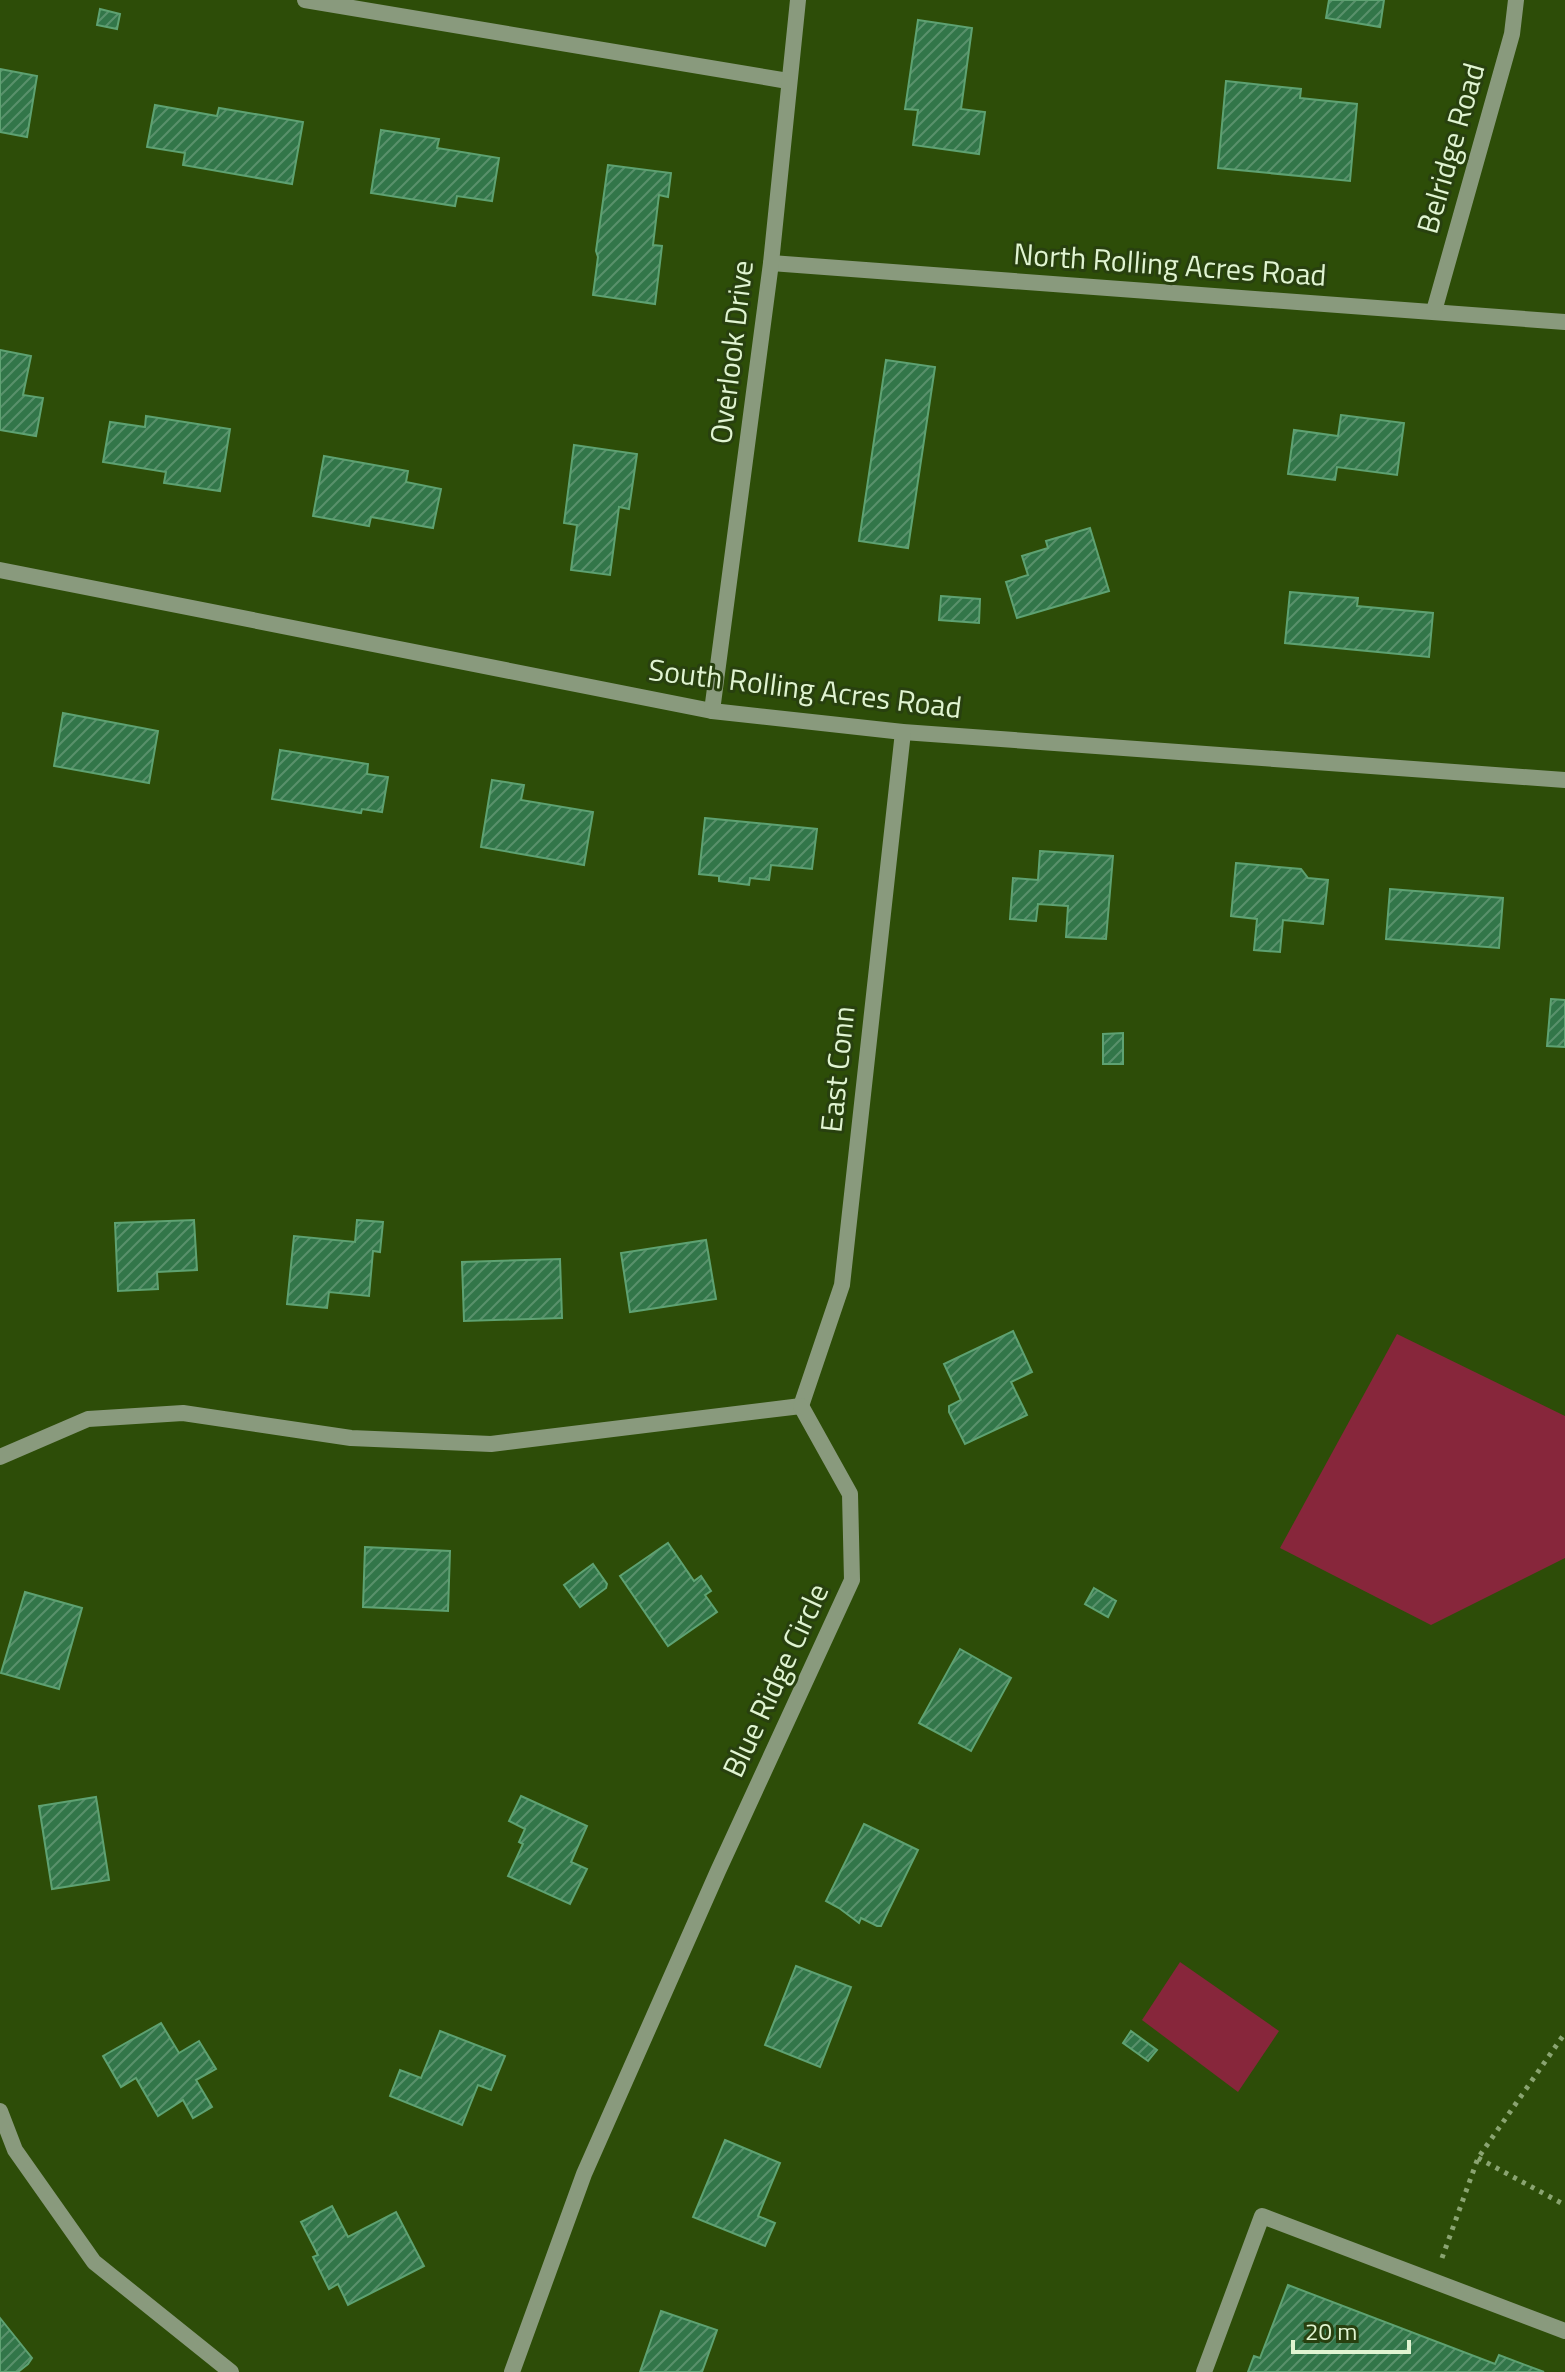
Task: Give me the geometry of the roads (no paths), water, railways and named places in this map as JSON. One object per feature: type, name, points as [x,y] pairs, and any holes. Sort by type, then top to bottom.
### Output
[{"type":"street","points":[[305,0],[788,81]]},
{"type":"street","name":"Overlook Drive","points":[[712,711],[771,263],[798,0]]},
{"type":"street","name":"Belridge Road","points":[[1434,311],[1512,34],[1516,0]]},
{"type":"street","name":"North Rolling Acres Road","points":[[771,263],[1565,322]]},
{"type":"street","name":"South Rolling Acres Road","points":[[0,570],[712,711],[903,732],[1565,780]]},
{"type":"street","name":"East Conn","points":[[801,1406],[842,1285],[903,732]]},
{"type":"street","points":[[0,1457],[88,1419],[183,1413],[351,1438],[491,1444],[801,1406]]},
{"type":"street","name":"Blue Ridge Circle","points":[[512,2372],[584,2174],[718,1871],[852,1580],[850,1494],[801,1406]]},
{"type":"street","points":[[0,2111],[15,2150],[94,2262],[231,2372]]},
{"type":"street","points":[[1204,2372],[1262,2216],[1565,2331]]}]
